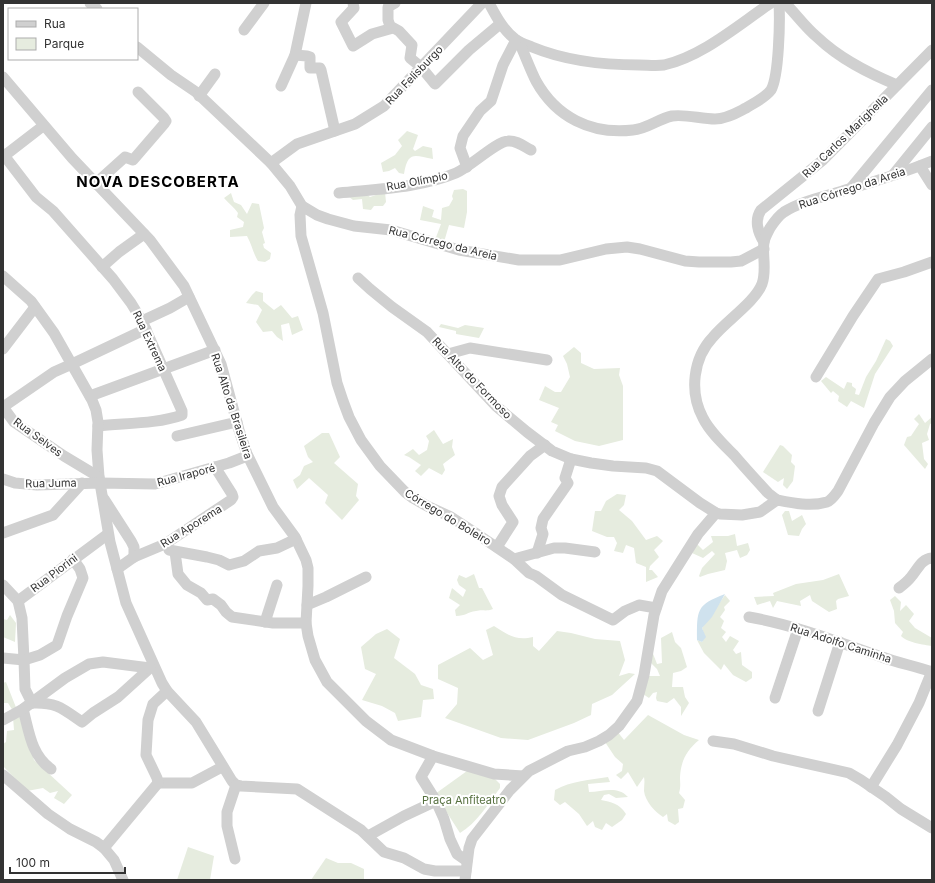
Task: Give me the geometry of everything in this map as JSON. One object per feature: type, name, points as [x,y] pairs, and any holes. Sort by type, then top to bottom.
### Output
[{"type":"street","points":[[244,30],[264,3]]},
{"type":"street","points":[[281,86],[295,55],[306,3]]},
{"type":"street","points":[[353,3],[354,8],[341,22],[353,46],[372,34],[393,28]]},
{"type":"street","points":[[395,3],[388,7],[388,20],[390,26],[399,31],[412,45],[410,58],[421,67],[435,84],[469,50],[500,24]]},
{"type":"street","name":"Rua Felisburgo","points":[[271,164],[297,144],[355,124],[384,106],[482,3]]},
{"type":"street","points":[[489,3],[500,24],[518,41],[547,53],[588,62],[620,65],[663,65],[690,55],[714,43],[771,3]]},
{"type":"street","points":[[518,41],[537,81],[547,96],[558,109],[569,118],[589,128],[632,131],[642,129],[661,119],[674,116],[716,119],[735,114],[766,96],[770,91],[775,77],[778,49],[779,3]]},
{"type":"street","points":[[785,3],[813,34],[834,51],[855,66],[897,85]]},
{"type":"street","points":[[467,167],[460,148],[463,136],[480,111],[491,101],[503,65],[518,41]]},
{"type":"street","name":"Rua Córrego da Areia","points":[[138,48],[199,96],[271,164],[290,186],[302,206],[317,215],[339,223],[391,230],[460,250],[519,260],[560,260],[606,249],[627,247],[686,261],[731,262],[741,260],[764,246],[774,221],[784,212],[811,200],[851,189],[932,161]]},
{"type":"street","name":"Rua Carlos Marighella","points":[[764,246],[757,224],[761,210],[817,165],[932,50]]},
{"type":"street","points":[[295,55],[310,57],[310,68],[320,68],[322,70],[335,131]]},
{"type":"street","points":[[199,96],[215,74]]},
{"type":"street","name":"Rua Alto da Brasileira","points":[[3,77],[96,184],[144,234],[184,286],[215,350],[226,380],[247,456],[274,507],[296,539],[306,560],[308,568],[306,623],[315,660],[330,685],[366,721],[391,740],[433,756],[494,774],[523,776]]},
{"type":"street","points":[[851,189],[932,90]]},
{"type":"street","points":[[96,184],[125,157],[134,160],[166,121],[138,92]]},
{"type":"street","points":[[4,156],[44,126]]},
{"type":"street","points":[[892,175],[932,127]]},
{"type":"street","name":"Rua Olímpio","points":[[339,193],[418,183],[444,177],[467,167],[498,145],[508,141],[517,143],[531,150]]},
{"type":"street","name":"Rua Extrema","points":[[4,156],[36,197],[52,211],[120,288],[144,325],[182,411],[182,415],[150,421],[98,426]]},
{"type":"street","points":[[920,166],[932,185]]},
{"type":"street","name":"Córrego do Boleiro","points":[[302,206],[299,226],[323,313],[337,383],[349,417],[361,440],[380,466],[413,498],[451,517],[498,547],[529,573],[536,576],[562,595],[613,620],[625,610],[639,605],[656,608]]},
{"type":"street","points":[[102,267],[119,252],[144,234]]},
{"type":"street","points":[[764,246],[765,258],[762,283],[748,303],[714,336],[704,348],[695,371],[695,388],[699,408],[706,423],[757,481],[777,500],[809,504],[828,502],[838,491],[890,396],[932,359]]},
{"type":"street","points":[[816,377],[864,298],[878,279],[932,262]]},
{"type":"street","points":[[3,276],[31,301],[54,333],[90,396],[96,410],[98,426],[97,450],[101,495],[108,534],[126,604],[152,668],[168,691],[196,722],[222,767],[236,785],[297,788],[364,833],[384,852],[404,858],[424,869],[436,871],[466,871]]},
{"type":"street","name":"Rua Alto do Formoso","points":[[358,278],[392,307],[427,332],[496,406],[545,446],[559,455],[601,465],[646,468],[657,471],[690,496],[716,513],[742,515],[760,512],[777,500]]},
{"type":"street","points":[[3,407],[54,372],[72,364],[144,325],[189,297]]},
{"type":"street","points":[[3,349],[35,307]]},
{"type":"street","points":[[448,354],[470,348],[547,360]]},
{"type":"street","points":[[90,396],[215,350]]},
{"type":"street","name":"Rua Selves","points":[[3,407],[14,422],[99,480]]},
{"type":"street","points":[[177,436],[237,422]]},
{"type":"street","points":[[498,547],[513,522],[502,505],[499,496],[502,487],[530,456],[545,446]]},
{"type":"street","name":"Rua Iraporé","points":[[99,480],[155,484],[215,467],[247,456]]},
{"type":"street","points":[[537,553],[543,534],[541,528],[543,519],[568,483],[565,478],[571,459]]},
{"type":"street","name":"Rua Aporema","points":[[117,568],[134,557],[159,547],[232,500],[232,494],[215,467]]},
{"type":"street","name":"Rua Juma","points":[[3,479],[15,483],[37,485],[82,483],[99,480]]},
{"type":"street","points":[[3,533],[52,516],[82,483]]},
{"type":"street","points":[[101,495],[132,541],[134,547],[134,557]]},
{"type":"street","points":[[466,871],[469,848],[472,839],[510,790],[523,776],[529,771],[558,755],[585,747],[609,735],[619,726],[637,701],[642,685],[656,608],[662,591],[691,544],[716,513]]},
{"type":"street","name":"Rua Piorini","points":[[18,601],[108,534]]},
{"type":"street","points":[[159,547],[175,552],[219,560],[229,565],[244,561],[259,551],[277,548],[296,539]]},
{"type":"street","points":[[514,559],[554,548],[595,552]]},
{"type":"street","points":[[175,552],[178,574],[187,585],[201,593],[207,600],[213,599],[232,617],[265,622],[306,623]]},
{"type":"street","points":[[899,588],[910,579],[922,561],[927,558],[932,558]]},
{"type":"street","points":[[3,658],[24,660],[40,655],[57,645],[83,578],[74,559]]},
{"type":"street","points":[[307,605],[326,598],[366,577]]},
{"type":"street","points":[[265,622],[277,585]]},
{"type":"street","points":[[3,586],[18,601],[22,618],[25,689],[30,738],[41,761],[51,769]]},
{"type":"street","name":"Rua Adolfo Caminha","points":[[749,617],[771,621],[840,642],[884,658],[932,671]]},
{"type":"street","points":[[775,698],[798,629]]},
{"type":"street","points":[[818,711],[840,642]]},
{"type":"street","points":[[3,720],[27,706],[65,678],[89,664],[103,662],[152,668]]},
{"type":"street","points":[[27,706],[46,702],[60,707],[82,722],[93,713],[118,698],[152,668]]},
{"type":"street","points":[[871,787],[897,745],[920,703],[932,671]]},
{"type":"street","points":[[158,783],[146,755],[148,720],[153,704],[168,691]]},
{"type":"street","points":[[713,741],[734,744],[773,756],[849,773],[886,797],[901,810],[932,828]]},
{"type":"street","points":[[433,756],[421,777],[436,801],[444,819],[450,839],[466,871]]},
{"type":"street","points":[[158,783],[192,783],[222,767]]},
{"type":"street","points":[[3,775],[48,814],[70,829],[96,842],[104,848],[114,860],[123,880]]},
{"type":"street","points":[[104,848],[158,783]]},
{"type":"street","points":[[235,859],[227,826],[227,812],[236,785]]},
{"type":"street","points":[[364,833],[436,801]]},
{"type":"green space","points":[[407,131],[418,135],[413,149],[415,151],[423,146],[432,148],[433,159],[413,156],[408,161],[404,174],[399,173],[395,168],[383,172],[381,163],[395,155],[402,146],[398,140]]},
{"type":"green space","points":[[463,189],[467,191],[467,212],[464,228],[449,225],[444,242],[435,240],[441,224],[420,220],[423,206],[434,210],[432,217],[441,220],[442,208],[449,206],[453,199],[452,196],[454,190]]},
{"type":"green space","points":[[364,192],[370,197],[385,192],[386,202],[383,206],[374,206],[371,210],[363,209],[362,199],[353,200],[348,196]]},
{"type":"green space","points":[[231,193],[234,202],[241,205],[247,214],[252,203],[259,204],[264,228],[262,232],[265,243],[263,244],[264,248],[271,253],[270,259],[265,262],[258,261],[247,236],[230,237],[230,230],[243,227],[244,222],[237,217],[238,213],[224,198]]},
{"type":"green space","points":[[256,291],[263,293],[263,301],[274,310],[281,305],[292,318],[298,316],[303,330],[292,335],[289,323],[281,325],[283,341],[272,331],[263,332],[256,322],[262,310],[258,305],[246,303]]},
{"type":"green space","points":[[441,324],[458,328],[465,325],[484,328],[479,338],[456,334],[456,331],[439,327]]},
{"type":"green space","points":[[886,339],[890,341],[893,346],[875,374],[864,408],[851,401],[847,407],[838,401],[839,396],[833,391],[831,393],[821,381],[826,377],[844,389],[847,382],[852,383],[852,386],[856,389],[855,394],[859,395],[866,377],[876,361]]},
{"type":"green space","points":[[574,347],[581,353],[581,363],[594,369],[620,368],[619,375],[623,386],[623,440],[599,446],[575,441],[555,431],[558,425],[551,422],[559,408],[539,400],[545,386],[555,392],[561,392],[570,377],[567,364],[563,356]]},
{"type":"green space","points":[[919,414],[925,423],[932,417],[932,423],[930,424],[927,434],[929,440],[922,443],[924,459],[928,464],[925,469],[904,445],[907,437],[911,436],[919,424],[914,419]]},
{"type":"green space","points":[[434,430],[443,444],[453,439],[452,447],[455,455],[443,464],[445,470],[442,475],[429,468],[421,476],[415,471],[421,465],[404,455],[413,449],[419,455],[427,450],[429,441],[426,436]]},
{"type":"green space","points":[[322,433],[329,433],[340,457],[334,463],[358,484],[356,496],[359,500],[342,520],[325,503],[328,495],[309,478],[297,489],[293,480],[300,475],[304,466],[313,462],[308,457],[304,446]]},
{"type":"green space","points":[[780,445],[792,455],[791,462],[795,466],[793,481],[787,489],[783,485],[784,478],[778,482],[763,472]]},
{"type":"green space","points":[[617,494],[626,495],[624,505],[619,510],[632,521],[646,540],[657,536],[663,541],[654,550],[659,557],[650,566],[649,570],[652,570],[658,577],[646,582],[646,567],[636,563],[634,548],[626,545],[623,553],[614,551],[617,543],[614,537],[607,537],[592,531],[595,511],[601,511],[606,501]]},
{"type":"green space","points":[[785,511],[789,511],[792,521],[802,515],[806,524],[799,536],[788,535],[782,515]]},
{"type":"green space","points":[[735,534],[737,546],[748,543],[750,550],[747,555],[740,558],[737,550],[725,553],[727,561],[725,570],[700,577],[702,568],[715,554],[712,551],[703,558],[692,553],[697,544],[703,550],[713,542],[711,536],[728,536]]},
{"type":"green space","points":[[474,574],[479,588],[482,588],[493,609],[478,610],[456,616],[455,610],[460,605],[449,598],[452,588],[463,597],[466,590],[459,585],[457,580],[459,575],[466,578]]},
{"type":"green space","points":[[839,574],[849,596],[838,599],[836,601],[837,609],[829,612],[812,601],[810,595],[800,601],[801,606],[777,601],[773,608],[770,601],[757,605],[754,597],[774,596],[773,593],[796,584],[823,580]]},
{"type":"green space","points":[[725,595],[730,601],[724,607],[725,610],[720,617],[724,621],[721,628],[726,632],[722,637],[726,642],[730,636],[739,641],[733,650],[736,654],[741,652],[742,665],[752,672],[752,678],[746,682],[733,675],[724,664],[721,670],[704,653],[697,640],[702,642],[705,637],[702,628]]},
{"type":"green space","points":[[895,596],[901,602],[900,611],[906,605],[914,614],[909,621],[915,628],[932,638],[932,646],[911,642],[901,636],[903,632],[895,623],[894,611],[890,600]]},
{"type":"green space","points":[[10,615],[16,623],[15,642],[3,637],[3,619],[7,620]]},
{"type":"green space","points":[[494,626],[517,638],[533,637],[533,646],[539,651],[557,631],[595,639],[620,641],[625,660],[619,676],[629,673],[635,674],[612,695],[592,704],[591,715],[528,740],[501,738],[445,718],[457,704],[458,688],[438,679],[438,665],[470,648],[483,660],[493,655],[486,630]]},
{"type":"green space","points":[[387,629],[400,639],[394,658],[415,674],[421,685],[433,689],[434,699],[423,700],[421,717],[398,721],[395,713],[382,706],[362,700],[376,674],[365,669],[361,647],[376,634]]},
{"type":"green space","points":[[672,632],[675,642],[681,648],[687,667],[681,671],[673,673],[672,687],[683,687],[685,697],[689,703],[681,716],[681,707],[674,698],[667,703],[657,701],[657,692],[653,693],[649,698],[643,694],[647,676],[660,676],[657,669],[651,663],[652,651],[657,664],[662,663],[661,638]]},
{"type":"green space","points":[[6,682],[17,710],[13,711],[8,703],[3,703],[3,683]]},
{"type":"green space","points":[[20,714],[34,760],[72,795],[64,804],[54,798],[58,791],[50,793],[43,788],[27,791],[3,766],[3,744],[6,742],[7,731],[14,730],[13,717]]},
{"type":"green space","points":[[648,715],[684,735],[699,740],[688,752],[682,766],[679,793],[685,800],[683,808],[678,809],[679,822],[675,825],[668,821],[667,814],[663,817],[648,802],[644,791],[644,777],[637,787],[628,772],[621,779],[616,775],[622,771],[623,764],[615,757],[605,742],[617,731],[624,740]]},
{"type":"green space","name":"Praça Anfiteatro","points":[[467,771],[492,776],[500,784],[500,788],[477,819],[460,833],[435,794]]},
{"type":"green space","points":[[608,777],[610,782],[588,784],[589,792],[614,790],[624,793],[628,797],[616,798],[609,794],[604,795],[601,800],[618,805],[626,814],[622,820],[612,827],[606,823],[602,830],[595,827],[593,821],[587,826],[579,814],[565,802],[560,805],[554,800],[555,790],[561,787],[581,781]]},
{"type":"green space","points":[[188,847],[214,856],[210,880],[177,880]]},
{"type":"green space","points":[[326,858],[338,863],[351,863],[364,869],[364,880],[311,880]]},
{"type":"water","points":[[725,594],[712,617],[702,628],[706,637],[702,642],[697,640],[698,615],[703,605]]},
{"type":"district","name":"NOVA DESCOBERTA","points":[[158,181]]}]
